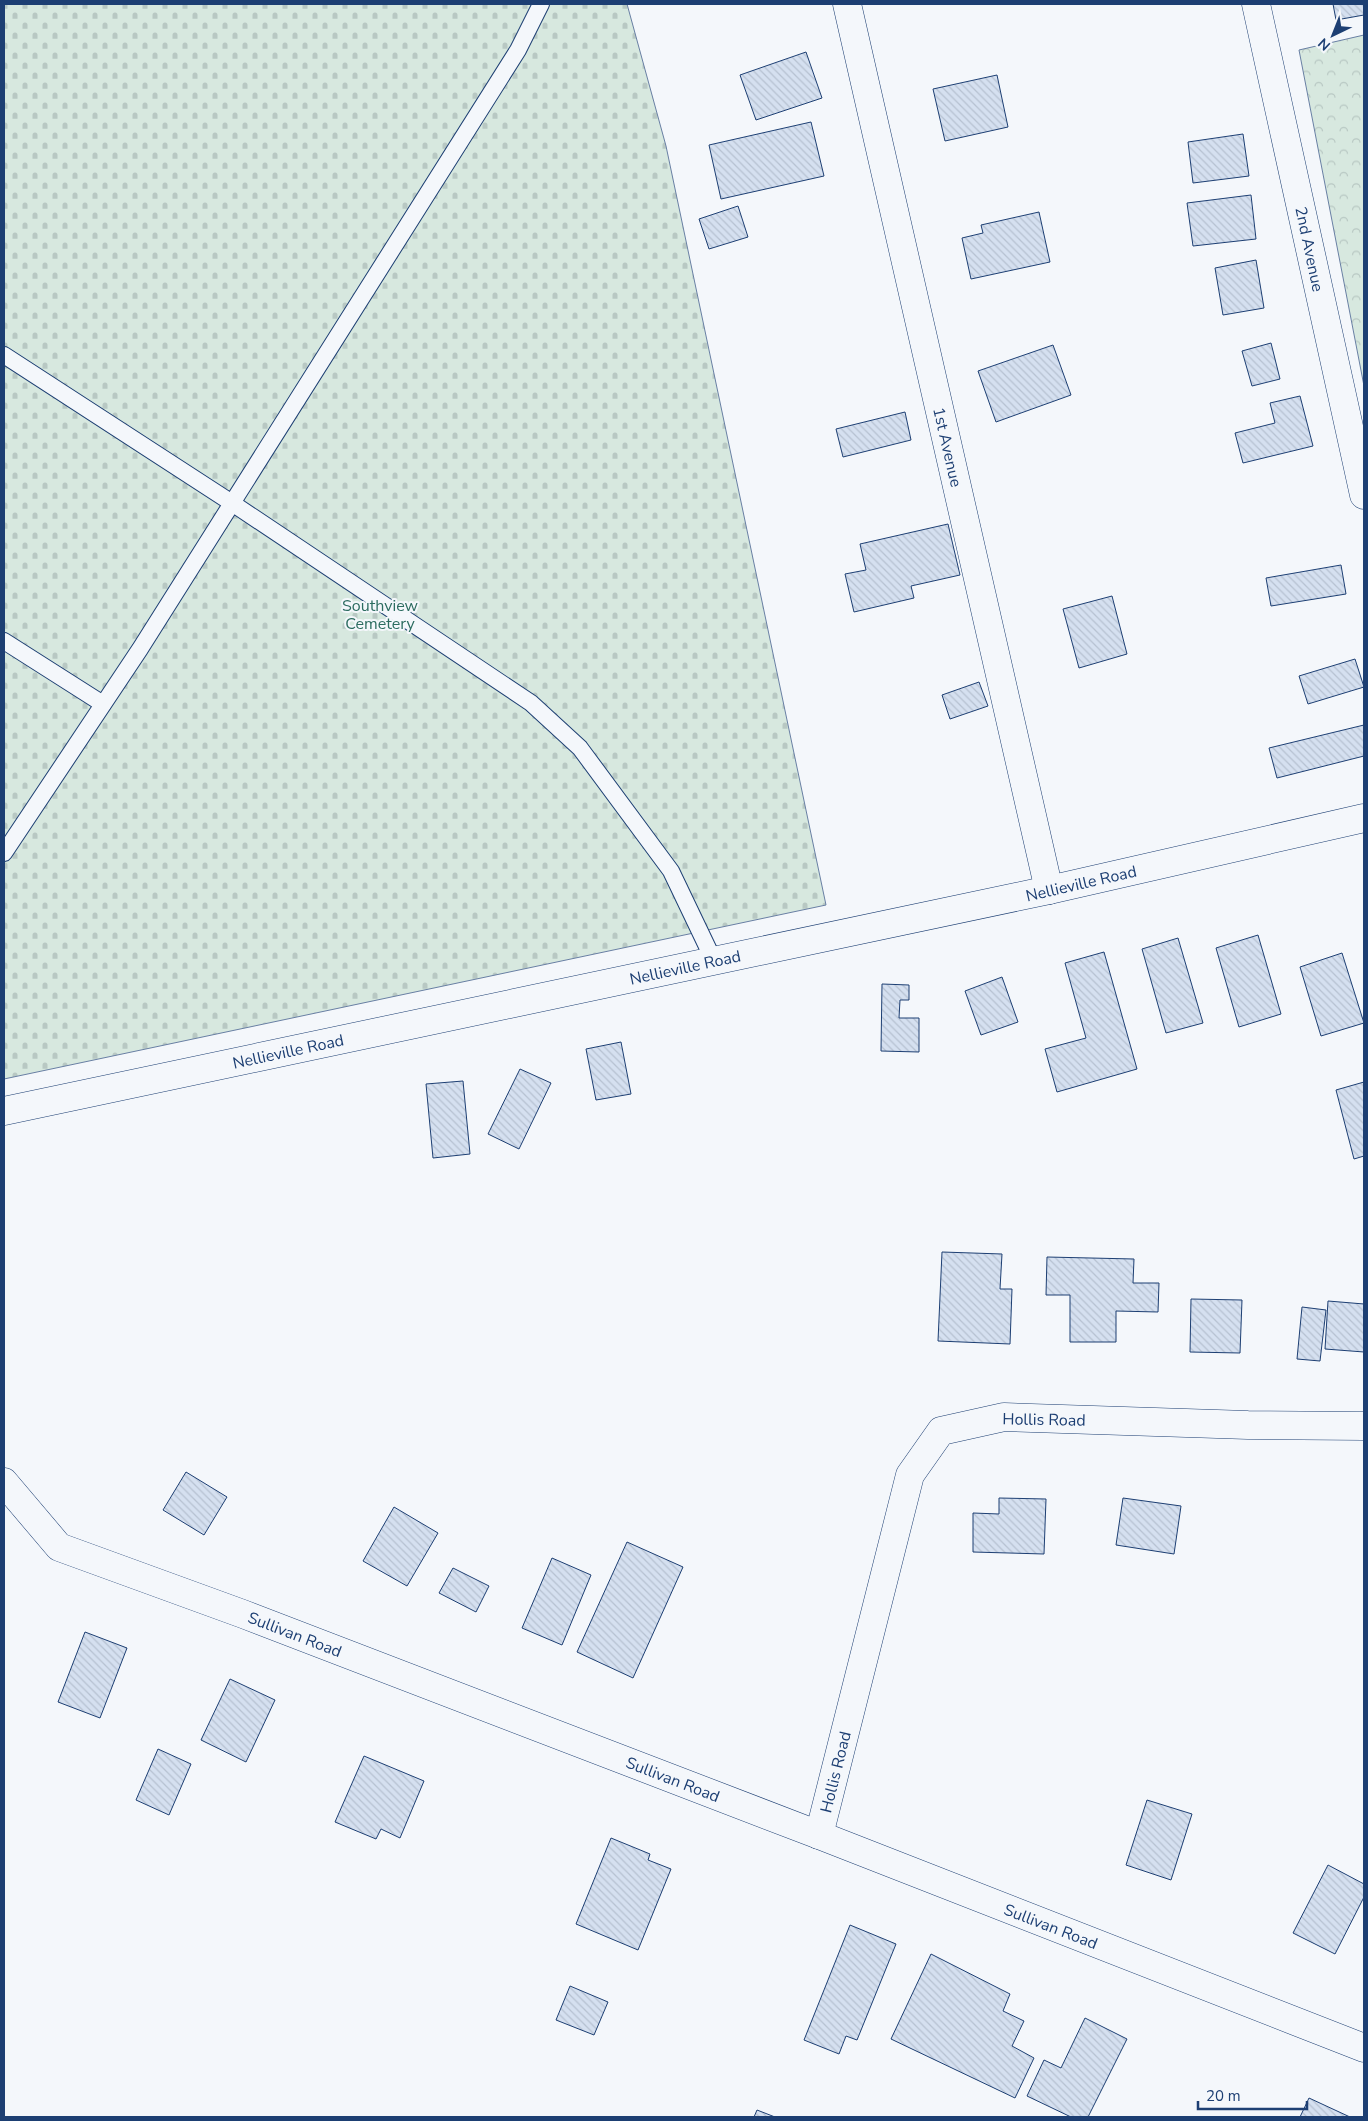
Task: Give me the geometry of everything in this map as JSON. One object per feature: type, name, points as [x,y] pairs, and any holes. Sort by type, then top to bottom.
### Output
[{"type":"street","name":"1st Avenue","points":[[847,4],[1049,890]]},
{"type":"street","name":"2nd Avenue","points":[[1256,4],[1364,495]]},
{"type":"street","name":"Nellieville Road","points":[[4,1111],[1049,890],[1364,818]]},
{"type":"street","name":"Hollis Road","points":[[819,1835],[910,1475],[941,1431],[1004,1417],[1248,1425],[1364,1426]]},
{"type":"street","name":"Sullivan Road","points":[[4,1482],[59,1547],[242,1614],[819,1835],[1364,2048]]},
{"type":"lane","points":[[4,854],[232,503],[518,50],[541,4]]},
{"type":"lane","points":[[4,355],[232,503],[531,703],[580,748],[671,871],[714,961]]},
{"type":"lane","points":[[4,641],[103,704]]},
{"type":"green space","name":"Southview Cemetery","points":[[4,4],[627,4],[666,146],[826,905],[4,1079]]},
{"type":"green space","points":[[1364,35],[1364,386],[1299,50]]},
{"type":"building","points":[[1333,4],[1364,4],[1364,15],[1336,20]]},
{"type":"building","points":[[806,52],[822,98],[756,120],[740,75]]},
{"type":"building","points":[[997,75],[1008,127],[945,141],[933,89]]},
{"type":"building","points":[[811,122],[824,176],[721,199],[709,145]]},
{"type":"building","points":[[1243,134],[1249,176],[1193,183],[1188,142]]},
{"type":"building","points":[[1251,195],[1256,239],[1193,246],[1187,203]]},
{"type":"building","points":[[738,206],[748,237],[709,249],[699,219]]},
{"type":"building","points":[[1039,212],[1050,262],[971,279],[962,238],[983,233],[981,225]]},
{"type":"building","points":[[1256,260],[1264,308],[1223,315],[1215,268]]},
{"type":"building","points":[[1271,343],[1280,379],[1252,386],[1242,351]]},
{"type":"building","points":[[1053,345],[1071,395],[996,422],[978,371]]},
{"type":"building","points":[[1300,396],[1313,446],[1243,463],[1235,433],[1275,423],[1270,403]]},
{"type":"building","points":[[905,412],[911,440],[843,457],[836,429]]},
{"type":"building","points":[[948,524],[960,575],[911,586],[914,598],[854,612],[845,574],[866,570],[860,544]]},
{"type":"building","points":[[1341,565],[1346,594],[1271,606],[1266,578]]},
{"type":"building","points":[[1112,596],[1127,654],[1079,668],[1063,609]]},
{"type":"building","points":[[1355,659],[1364,687],[1308,704],[1299,676]]},
{"type":"building","points":[[979,682],[988,706],[950,719],[942,695]]},
{"type":"building","points":[[1364,725],[1364,756],[1277,778],[1269,748]]},
{"type":"building","points":[[1258,935],[1281,1014],[1239,1027],[1216,948]]},
{"type":"building","points":[[1178,938],[1203,1023],[1166,1033],[1142,949]]},
{"type":"building","points":[[1104,952],[1137,1069],[1057,1092],[1045,1049],[1086,1038],[1065,963]]},
{"type":"building","points":[[1342,953],[1364,1023],[1321,1036],[1300,967]]},
{"type":"building","points":[[1002,977],[1018,1022],[981,1035],[965,991]]},
{"type":"building","points":[[882,984],[909,985],[909,1000],[900,1000],[899,1018],[919,1018],[919,1052],[881,1051]]},
{"type":"building","points":[[621,1042],[631,1094],[596,1100],[586,1049]]},
{"type":"building","points":[[520,1069],[551,1083],[519,1149],[488,1134]]},
{"type":"building","points":[[463,1081],[470,1154],[433,1158],[426,1084]]},
{"type":"building","points":[[1364,1082],[1364,1156],[1354,1159],[1336,1090]]},
{"type":"building","points":[[942,1252],[1002,1254],[1000,1289],[1012,1289],[1010,1344],[938,1341]]},
{"type":"building","points":[[1047,1257],[1134,1259],[1133,1283],[1159,1283],[1158,1312],[1116,1311],[1116,1342],[1070,1342],[1070,1295],[1046,1295]]},
{"type":"building","points":[[1191,1299],[1242,1300],[1240,1353],[1190,1352]]},
{"type":"building","points":[[1328,1301],[1364,1304],[1364,1352],[1325,1349]]},
{"type":"building","points":[[1302,1307],[1326,1310],[1320,1361],[1297,1359]]},
{"type":"building","points":[[186,1472],[227,1497],[204,1535],[163,1510]]},
{"type":"building","points":[[999,1498],[1046,1499],[1044,1554],[973,1552],[973,1513],[999,1514]]},
{"type":"building","points":[[1123,1498],[1181,1506],[1174,1554],[1116,1545]]},
{"type":"building","points":[[394,1507],[438,1533],[407,1586],[363,1561]]},
{"type":"building","points":[[627,1542],[683,1567],[633,1678],[577,1652]]},
{"type":"building","points":[[552,1558],[591,1575],[562,1645],[522,1628]]},
{"type":"building","points":[[453,1568],[489,1586],[476,1612],[439,1593]]},
{"type":"building","points":[[85,1632],[127,1648],[100,1718],[58,1702]]},
{"type":"building","points":[[230,1679],[275,1700],[246,1762],[201,1740]]},
{"type":"building","points":[[158,1749],[191,1764],[169,1815],[136,1800]]},
{"type":"building","points":[[364,1756],[424,1781],[400,1838],[381,1829],[376,1839],[335,1822]]},
{"type":"building","points":[[1147,1800],[1192,1814],[1171,1880],[1126,1865]]},
{"type":"building","points":[[611,1838],[650,1854],[648,1860],[671,1869],[638,1950],[576,1924]]},
{"type":"building","points":[[1328,1865],[1364,1884],[1364,1897],[1335,1954],[1293,1933]]},
{"type":"building","points":[[850,1925],[896,1944],[857,2040],[846,2036],[839,2054],[804,2040]]},
{"type":"building","points":[[931,1954],[1010,1994],[1003,2011],[1024,2021],[1012,2046],[1034,2058],[1015,2098],[891,2039]]},
{"type":"building","points":[[570,1986],[608,2002],[594,2035],[556,2020]]},
{"type":"building","points":[[1085,2018],[1127,2039],[1088,2117],[1071,2117],[1027,2096],[1044,2060],[1061,2068]]},
{"type":"building","points":[[1309,2098],[1350,2117],[1300,2117]]},
{"type":"building","points":[[757,2110],[775,2117],[754,2117]]}]
